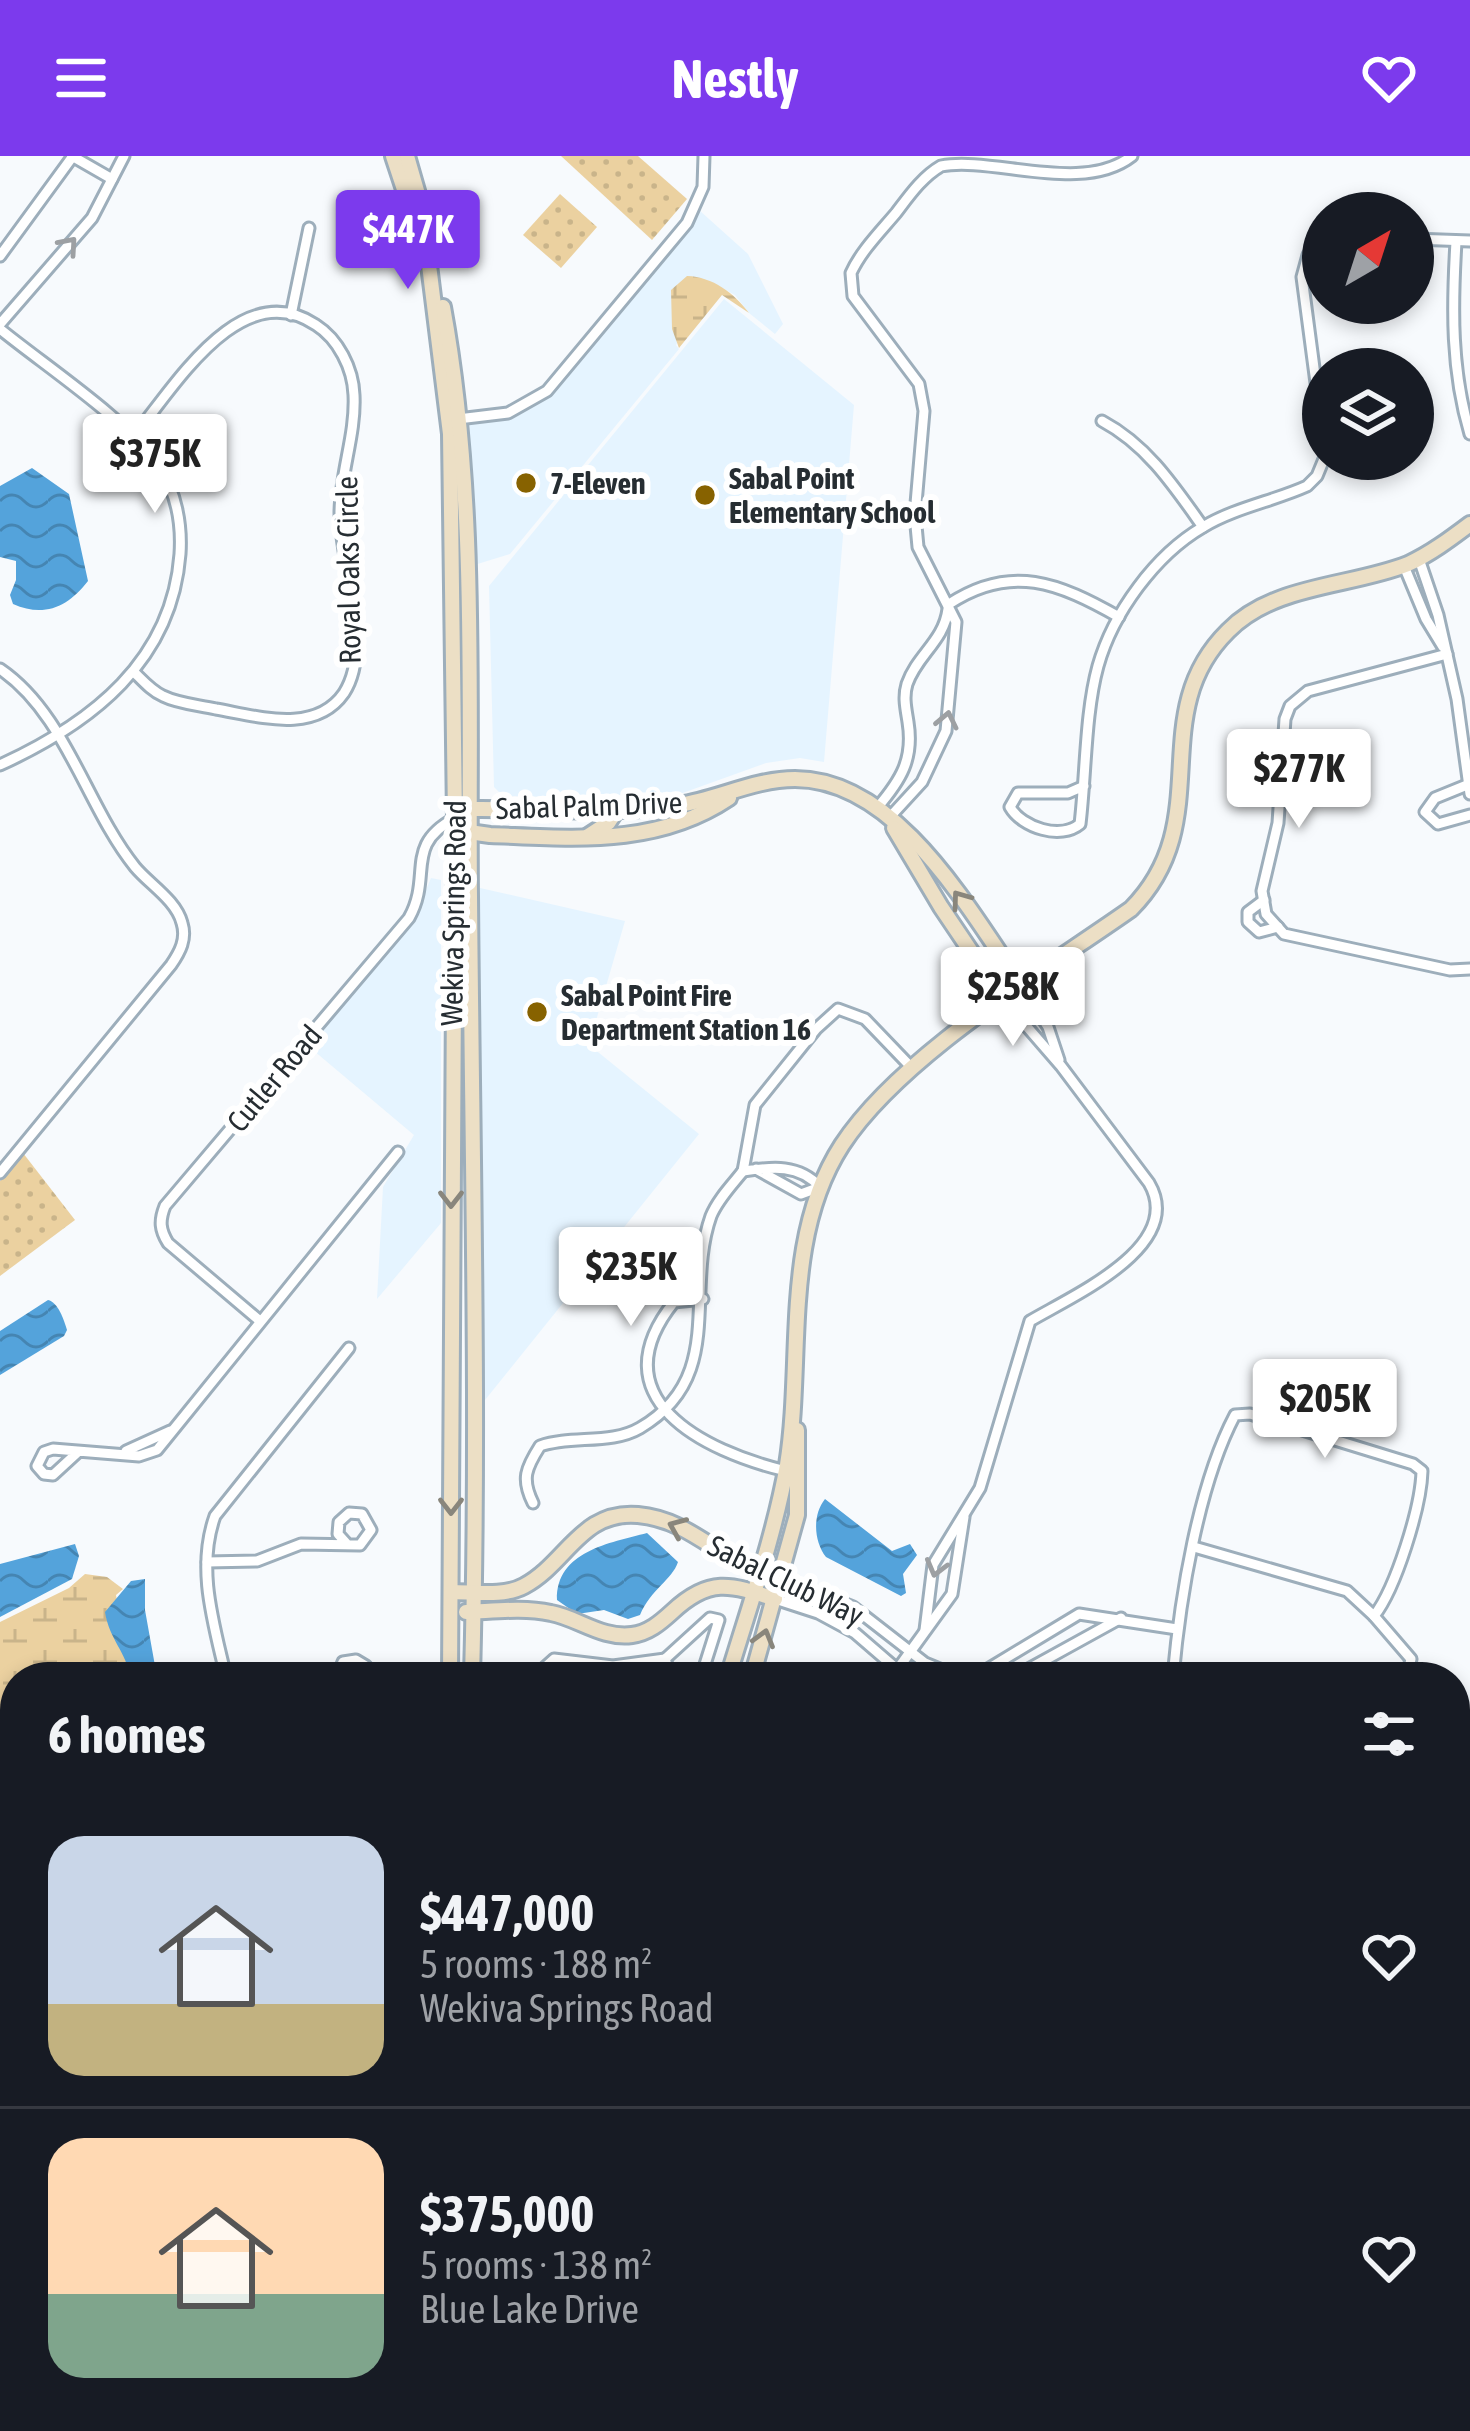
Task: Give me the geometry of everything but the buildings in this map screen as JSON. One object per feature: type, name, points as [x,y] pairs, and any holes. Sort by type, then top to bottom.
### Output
[{"type":"street","points":[[0,256],[73,156],[112,179]]},
{"type":"street","points":[[0,764],[57,735],[135,674],[173,600],[181,537],[170,484],[157,462],[134,437],[0,326],[92,218],[124,156]]},
{"type":"street","name":"Wekiva Springs Road","points":[[392,156],[429,265],[454,419],[470,832],[472,1662]]},
{"type":"street","name":"Wekiva Springs Road","points":[[407,156],[432,244],[454,364],[450,1662]]},
{"type":"street","points":[[454,419],[508,413],[547,391],[687,223],[703,188],[704,156]]},
{"type":"street","points":[[883,813],[922,782],[946,731],[956,622],[918,547],[915,515],[924,411],[919,384],[862,311],[850,284],[856,262],[925,178],[944,163],[982,156],[1106,170],[1132,156]]},
{"type":"street","points":[[134,437],[233,323],[269,312],[291,315],[309,228]]},
{"type":"street","points":[[1434,240],[1470,241]]},
{"type":"street","points":[[1456,242],[1452,331],[1470,434]]},
{"type":"street","name":"Royal Oaks Circle","points":[[135,674],[169,700],[276,720],[321,714],[346,689],[355,637],[340,513],[354,392],[349,367],[335,343],[321,327],[291,315]]},
{"type":"street","points":[[1102,421],[1123,433],[1159,468],[1203,526]]},
{"type":"street","points":[[1084,786],[1068,794],[1018,793],[1010,807],[1021,820],[1066,833],[1080,824],[1097,669],[1119,617],[1167,555],[1203,526],[1314,480]]},
{"type":"street","points":[[732,1662],[786,1471],[795,1408],[801,1260],[820,1187],[843,1143],[912,1068],[1131,910],[1150,890],[1166,865],[1180,811],[1185,711],[1201,665],[1231,627],[1283,598],[1412,562],[1470,524]]},
{"type":"street","points":[[1412,562],[1426,619],[1447,654],[1469,789],[1435,798],[1425,812],[1438,824],[1470,814]]},
{"type":"street","points":[[883,813],[905,770],[911,738],[904,698],[908,680],[939,639],[949,604],[971,590],[1011,580],[1041,582],[1079,595],[1119,617]]},
{"type":"street","points":[[1447,654],[1308,691],[1290,706],[1285,719],[1278,824],[1262,891],[1266,914],[1284,934],[1450,970],[1470,969]]},
{"type":"street","points":[[0,669],[25,690],[57,735],[118,844],[180,916],[184,943],[0,1173]]},
{"type":"street","name":"Sabal Palm Drive","points":[[741,790],[678,826],[622,837],[490,836],[470,832],[455,818],[469,809],[681,805],[767,782],[812,780],[836,786],[883,813],[924,852],[1022,986]]},
{"type":"street","points":[[584,838],[599,832],[617,808]]},
{"type":"street","points":[[883,813],[1004,999],[1061,1066],[1157,1196],[1157,1222],[1140,1252],[1030,1321],[980,1488],[933,1565],[925,1630]]},
{"type":"street","name":"Cutler Road","points":[[260,1321],[168,1243],[160,1218],[409,917],[421,886],[421,848],[435,829],[455,818]]},
{"type":"street","points":[[470,857],[476,845],[490,836]]},
{"type":"street","points":[[1264,900],[1250,908],[1248,922],[1259,932],[1278,927]]},
{"type":"street","points":[[1022,986],[1048,1027],[1061,1066]]},
{"type":"street","points":[[451,998],[471,998]]},
{"type":"street","points":[[532,1503],[525,1487],[526,1468],[540,1446],[638,1430],[664,1410],[694,1369],[703,1299],[701,1268],[712,1215],[743,1171],[755,1106],[816,1030],[838,1009],[865,1018],[912,1068]]},
{"type":"street","points":[[452,1127],[470,1127]]},
{"type":"street","points":[[78,1452],[120,1454],[153,1445],[170,1430],[398,1152]]},
{"type":"street","points":[[756,1169],[801,1194],[820,1187]]},
{"type":"street","points":[[743,1171],[792,1170],[808,1174],[820,1187]]},
{"type":"street","points":[[703,1299],[674,1302],[657,1323],[646,1350],[648,1374],[664,1410],[718,1451],[786,1471]]},
{"type":"street","points":[[223,1662],[210,1607],[208,1536],[225,1501],[350,1348]]},
{"type":"street","points":[[756,1662],[797,1515],[800,1462],[795,1408]]},
{"type":"street","points":[[1174,1662],[1194,1547],[1235,1415],[1250,1414],[1413,1464],[1422,1472],[1422,1488],[1394,1576],[1374,1616]]},
{"type":"street","points":[[901,1662],[952,1594],[965,1513]]},
{"type":"street","name":"Sabal Club Way","points":[[451,1592],[511,1592],[529,1584],[584,1530],[606,1516],[638,1514],[674,1522],[733,1560],[853,1607],[927,1662]]},
{"type":"street","points":[[207,1562],[257,1561],[289,1546],[347,1544]]},
{"type":"street","points":[[1194,1547],[1347,1591],[1410,1662]]},
{"type":"street","name":"Sabal Club Way","points":[[452,1613],[528,1609],[556,1614],[602,1633],[632,1635],[657,1626],[705,1588],[723,1585],[818,1613],[855,1633],[883,1662]]},
{"type":"street","name":"Sabal Club Way","points":[[1000,1662],[1079,1614],[1177,1629]]},
{"type":"street","points":[[643,1662],[665,1659],[710,1618],[719,1620],[705,1662]]},
{"type":"street","points":[[1041,1662],[1121,1618]]},
{"type":"street","points":[[550,1662],[579,1662]]},
{"type":"shaded area","points":[[699,210],[748,254],[783,324],[775,334],[735,295],[711,282],[676,345],[679,349],[510,554],[471,566],[469,423],[510,418],[550,395],[691,226]]},
{"type":"shaded area","name":"Sabal Point Elementary School","points":[[724,299],[854,405],[824,762],[800,758],[766,763],[666,799],[503,796],[494,787],[489,586]]},
{"type":"shaded area","points":[[431,878],[441,880],[441,1223],[377,1299],[383,1187],[414,1135],[307,1045],[413,921]]},
{"type":"shaded area","points":[[480,888],[625,921],[593,1031],[593,1048],[699,1134],[481,1405]]},
{"type":"green space","points":[[561,156],[638,156],[687,199],[652,240]]},
{"type":"green space","points":[[560,194],[597,227],[561,268],[523,235]]},
{"type":"green space","points":[[687,276],[722,287],[749,313],[722,295],[679,348],[672,329],[671,290]]},
{"type":"green space","points":[[23,1153],[75,1220],[0,1276],[0,1181]]},
{"type":"green space","points":[[85,1574],[107,1577],[123,1589],[116,1595],[127,1662],[0,1662],[0,1622],[69,1588]]},
{"type":"water","points":[[32,468],[69,494],[88,581],[72,598],[45,610],[13,604],[10,595],[16,561],[0,557],[0,486]]},
{"type":"water","points":[[48,1300],[62,1317],[67,1330],[64,1336],[0,1375],[0,1331]]},
{"type":"water","points":[[825,1499],[892,1551],[910,1544],[917,1555],[903,1574],[906,1593],[901,1596],[826,1557],[816,1528]]},
{"type":"water","points":[[647,1533],[678,1562],[640,1615],[628,1619],[604,1610],[577,1614],[557,1600],[559,1583],[575,1560],[602,1546]]},
{"type":"water","points":[[75,1544],[79,1556],[72,1579],[0,1617],[0,1564]]},
{"type":"water","points":[[145,1579],[154,1662],[125,1662],[110,1630],[105,1612],[131,1581]]},
{"type":"place","name":"7-Eleven","points":[[526,483]]},
{"type":"place","name":"Sabal Point Elementary School","points":[[705,495]]},
{"type":"place","name":"Sabal Point Fire Department Station 16","points":[[537,1012]]}]
